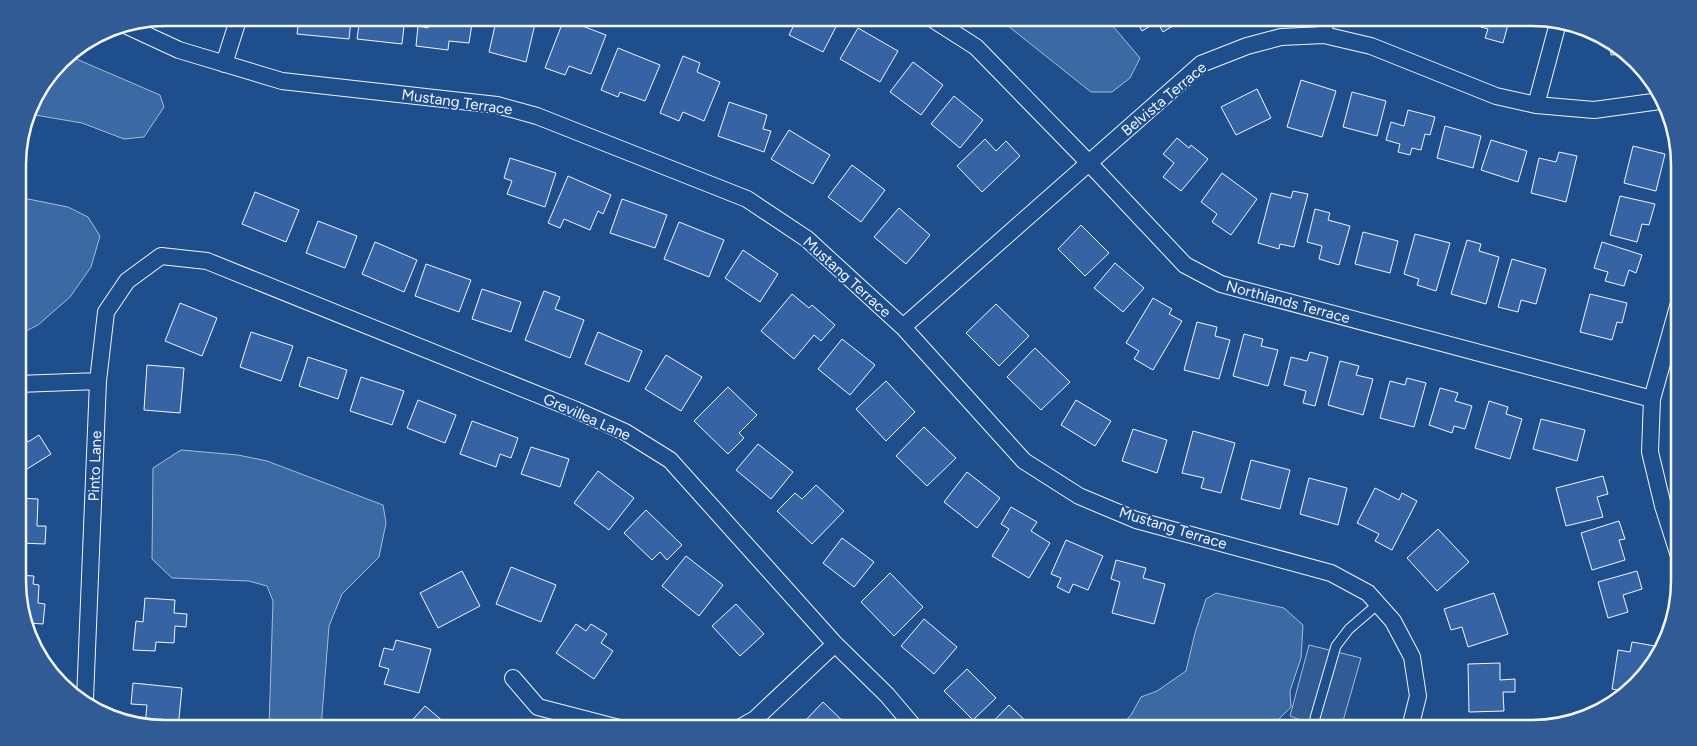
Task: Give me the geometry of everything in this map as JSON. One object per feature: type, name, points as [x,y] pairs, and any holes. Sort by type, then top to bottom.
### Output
[{"type":"street","name":"Northlands Terrace","points":[[943,26],[976,47],[1089,162],[1185,265],[1221,284],[1652,399]]},
{"type":"street","points":[[1324,35],[1325,26]]},
{"type":"street","points":[[224,64],[236,27]]},
{"type":"street","points":[[1536,105],[1556,29]]},
{"type":"street","name":"Mustang Terrace","points":[[135,30],[179,50],[282,81],[497,105],[537,116],[747,199],[807,239],[903,327],[1024,461],[1079,496],[1136,520],[1331,574],[1368,593],[1393,621],[1412,658],[1418,696],[1412,719]]},
{"type":"street","name":"Belvista Terrace","points":[[903,327],[1201,64],[1247,46],[1272,39],[1324,35],[1371,46],[1496,96],[1536,105],[1594,110],[1655,102]]},
{"type":"street","name":"Pinto Lane","points":[[85,694],[98,381],[106,312],[127,281],[161,256]]},
{"type":"street","name":"Grevillea Lane","points":[[161,256],[207,260],[576,410],[625,432],[670,460],[835,644],[887,695],[908,719]]},
{"type":"street","points":[[1671,331],[1652,399],[1650,452],[1671,531]]},
{"type":"street","points":[[26,384],[98,381]]},
{"type":"street","points":[[755,720],[835,644]]},
{"type":"street","points":[[513,678],[538,707],[587,720]]},
{"type":"lane","points":[[1315,718],[1336,646],[1349,629],[1378,604]]},
{"type":"shaded area","points":[[1009,26],[1113,26],[1140,58],[1130,78],[1112,92],[1091,92]]},
{"type":"shaded area","points":[[76,59],[160,95],[164,107],[144,137],[124,139],[82,123],[36,115],[50,88],[61,73]]},
{"type":"shaded area","points":[[27,199],[68,207],[88,217],[100,236],[91,267],[70,297],[38,325],[27,331]]},
{"type":"shaded area","points":[[181,450],[238,455],[267,461],[383,505],[386,523],[379,557],[342,594],[329,626],[322,720],[269,720],[273,601],[267,586],[249,581],[172,578],[152,559],[153,468]]},
{"type":"shaded area","points":[[1216,593],[1284,608],[1303,625],[1301,658],[1290,691],[1291,707],[1279,719],[1127,719],[1141,697],[1157,691],[1186,671],[1206,599]]},
{"type":"shaded area","points":[[1309,645],[1361,658],[1344,719],[1298,719],[1290,716]]},
{"type":"building","points":[[1139,26],[1150,26],[1142,31]]},
{"type":"building","points":[[1160,26],[1172,26],[1163,32]]},
{"type":"building","points":[[1478,26],[1508,26],[1503,43],[1485,38],[1488,29]]},
{"type":"building","points":[[298,27],[350,27],[349,39],[297,34]]},
{"type":"building","points":[[359,27],[404,27],[402,44],[357,39]]},
{"type":"building","points":[[418,27],[471,27],[469,43],[449,41],[448,50],[416,46]]},
{"type":"building","points":[[495,27],[534,27],[526,62],[489,52]]},
{"type":"building","points":[[561,27],[584,27],[606,35],[591,74],[569,66],[565,75],[545,68]]},
{"type":"building","points":[[793,27],[836,27],[823,52],[789,35]]},
{"type":"building","points":[[858,28],[898,51],[880,82],[840,59]]},
{"type":"building","points":[[618,48],[660,65],[645,101],[620,92],[618,97],[601,90]]},
{"type":"building","points":[[683,56],[700,63],[697,72],[720,82],[704,121],[683,112],[679,121],[660,113]]},
{"type":"building","points":[[913,62],[943,85],[921,115],[890,92]]},
{"type":"building","points":[[1301,80],[1336,91],[1322,137],[1287,127]]},
{"type":"building","points":[[1257,89],[1271,118],[1236,135],[1221,107]]},
{"type":"building","points":[[1352,92],[1386,101],[1377,136],[1343,127]]},
{"type":"building","points":[[954,96],[983,120],[960,148],[931,124]]},
{"type":"building","points":[[729,102],[767,115],[763,129],[771,131],[764,152],[718,136]]},
{"type":"building","points":[[1408,110],[1435,117],[1430,135],[1425,134],[1421,150],[1412,148],[1410,155],[1398,152],[1400,144],[1386,140],[1391,122],[1404,126]]},
{"type":"building","points":[[1445,126],[1481,136],[1473,168],[1437,158]]},
{"type":"building","points":[[789,130],[830,155],[813,184],[771,159]]},
{"type":"building","points":[[1177,138],[1189,148],[1191,145],[1208,159],[1181,191],[1163,177],[1174,163],[1163,154]]},
{"type":"building","points":[[985,139],[996,151],[1006,141],[1020,156],[982,192],[957,166]]},
{"type":"building","points":[[1491,140],[1527,151],[1518,182],[1481,170]]},
{"type":"building","points":[[1633,146],[1665,154],[1656,191],[1624,183]]},
{"type":"building","points":[[1559,152],[1577,156],[1566,202],[1531,193],[1539,158],[1556,162]]},
{"type":"building","points":[[510,158],[556,173],[545,207],[507,194],[512,181],[504,178]]},
{"type":"building","points":[[852,165],[885,190],[861,222],[828,197]]},
{"type":"building","points":[[1222,173],[1257,199],[1231,235],[1212,222],[1217,214],[1201,202]]},
{"type":"building","points":[[568,176],[611,195],[603,214],[598,211],[590,230],[564,219],[560,228],[548,223]]},
{"type":"building","points":[[1293,191],[1308,194],[1294,247],[1280,244],[1279,249],[1258,243],[1271,193],[1291,198]]},
{"type":"building","points":[[255,192],[299,210],[286,242],[242,224]]},
{"type":"building","points":[[1620,196],[1655,204],[1649,225],[1642,224],[1637,242],[1610,235]]},
{"type":"building","points":[[622,199],[667,215],[655,248],[610,233]]},
{"type":"building","points":[[899,208],[930,235],[906,264],[874,237]]},
{"type":"building","points":[[1315,209],[1330,213],[1328,220],[1350,226],[1339,265],[1319,259],[1322,246],[1307,242]]},
{"type":"building","points":[[318,221],[357,236],[345,268],[306,253]]},
{"type":"building","points":[[679,222],[724,240],[709,277],[664,259]]},
{"type":"building","points":[[1081,225],[1109,253],[1085,276],[1058,249]]},
{"type":"building","points":[[1363,232],[1398,241],[1390,273],[1355,264]]},
{"type":"building","points":[[1415,234],[1450,243],[1436,291],[1417,285],[1419,279],[1404,274]]},
{"type":"building","points":[[1467,240],[1481,244],[1479,251],[1499,257],[1486,304],[1451,294]]},
{"type":"building","points":[[375,242],[417,260],[404,292],[362,274]]},
{"type":"building","points":[[1602,242],[1642,255],[1636,273],[1629,270],[1624,286],[1605,281],[1608,272],[1594,268]]},
{"type":"building","points":[[743,250],[778,274],[760,302],[725,278]]},
{"type":"building","points":[[1512,259],[1546,269],[1536,304],[1521,300],[1518,312],[1498,307]]},
{"type":"building","points":[[1115,263],[1144,288],[1123,312],[1094,288]]},
{"type":"building","points":[[426,264],[471,280],[459,312],[415,296]]},
{"type":"building","points":[[482,289],[521,302],[511,332],[472,319]]},
{"type":"building","points":[[544,291],[560,297],[555,309],[584,320],[570,358],[525,340]]},
{"type":"building","points":[[792,294],[809,308],[812,305],[835,325],[821,341],[814,335],[794,359],[761,331]]},
{"type":"building","points":[[1590,294],[1627,303],[1622,323],[1617,322],[1612,340],[1580,332]]},
{"type":"building","points":[[1153,298],[1172,309],[1169,314],[1182,321],[1153,370],[1134,359],[1139,351],[1126,343]]},
{"type":"building","points":[[180,303],[217,318],[202,356],[165,341]]},
{"type":"building","points":[[996,304],[1029,336],[999,366],[966,333]]},
{"type":"building","points":[[1197,322],[1217,327],[1215,336],[1230,340],[1219,379],[1184,370]]},
{"type":"building","points":[[251,332],[293,346],[281,381],[240,367]]},
{"type":"building","points":[[598,332],[642,351],[629,382],[585,364]]},
{"type":"building","points":[[1244,334],[1263,339],[1261,346],[1278,350],[1268,386],[1233,376]]},
{"type":"building","points":[[842,339],[875,365],[850,395],[818,369]]},
{"type":"building","points":[[1035,348],[1070,382],[1041,410],[1007,377]]},
{"type":"building","points":[[1310,352],[1328,357],[1315,406],[1303,403],[1306,391],[1284,385],[1291,357],[1307,361]]},
{"type":"building","points":[[666,355],[702,377],[681,411],[645,389]]},
{"type":"building","points":[[308,357],[347,370],[338,399],[299,386]]},
{"type":"building","points":[[1340,361],[1359,366],[1356,375],[1373,379],[1363,415],[1328,405]]},
{"type":"building","points":[[147,365],[184,368],[180,413],[144,410]]},
{"type":"building","points":[[361,377],[404,391],[392,425],[350,411]]},
{"type":"building","points":[[1407,378],[1426,383],[1414,427],[1380,418],[1390,381],[1405,385]]},
{"type":"building","points":[[886,381],[915,412],[886,441],[856,409]]},
{"type":"building","points":[[728,387],[757,415],[739,433],[744,438],[728,454],[694,421]]},
{"type":"building","points":[[1440,388],[1458,393],[1455,401],[1472,406],[1465,429],[1454,426],[1452,433],[1429,425]]},
{"type":"building","points":[[418,400],[456,415],[445,443],[407,428]]},
{"type":"building","points":[[1076,400],[1111,421],[1095,446],[1061,425]]},
{"type":"building","points":[[1489,401],[1508,407],[1506,414],[1522,419],[1510,459],[1475,448]]},
{"type":"building","points":[[1541,419],[1585,430],[1577,461],[1533,449]]},
{"type":"building","points":[[472,421],[518,438],[511,458],[500,454],[496,467],[460,454]]},
{"type":"building","points":[[924,427],[956,458],[927,486],[896,456]]},
{"type":"building","points":[[1133,429],[1167,440],[1157,473],[1122,461]]},
{"type":"building","points":[[1193,431],[1235,443],[1221,493],[1201,488],[1204,478],[1182,473]]},
{"type":"building","points":[[39,435],[51,454],[26,469],[26,439],[28,442]]},
{"type":"building","points":[[758,444],[793,472],[771,499],[736,470]]},
{"type":"building","points":[[531,447],[569,459],[560,487],[521,474]]},
{"type":"building","points":[[1251,460],[1290,470],[1280,509],[1241,499]]},
{"type":"building","points":[[598,471],[634,498],[609,530],[574,503]]},
{"type":"building","points":[[967,472],[1000,498],[977,528],[944,502]]},
{"type":"building","points":[[1603,476],[1608,494],[1597,497],[1603,517],[1566,526],[1556,488]]},
{"type":"building","points":[[1309,478],[1347,488],[1338,525],[1300,514]]},
{"type":"building","points":[[816,485],[844,511],[812,544],[777,511],[795,493],[802,499]]},
{"type":"building","points":[[1375,488],[1399,500],[1402,493],[1417,501],[1392,550],[1375,541],[1379,534],[1357,523]]},
{"type":"building","points":[[26,498],[38,499],[37,526],[46,526],[45,544],[26,543]]},
{"type":"building","points":[[1011,507],[1037,522],[1031,531],[1050,543],[1029,578],[992,556],[1009,529],[1001,524]]},
{"type":"building","points":[[646,510],[682,545],[667,560],[660,552],[652,560],[624,533]]},
{"type":"building","points":[[1619,521],[1625,539],[1619,540],[1625,560],[1592,570],[1581,533]]},
{"type":"building","points":[[1438,529],[1469,562],[1437,591],[1407,558]]},
{"type":"building","points":[[842,538],[874,562],[854,587],[823,563]]},
{"type":"building","points":[[1066,540],[1103,556],[1088,590],[1073,584],[1069,593],[1057,587],[1061,578],[1051,574]]},
{"type":"building","points":[[686,556],[723,585],[699,616],[662,586]]},
{"type":"building","points":[[1116,560],[1146,568],[1143,578],[1165,584],[1154,624],[1112,613],[1120,582],[1111,579]]},
{"type":"building","points":[[511,567],[556,585],[541,622],[496,604]]},
{"type":"building","points":[[462,571],[480,606],[438,628],[420,593]]},
{"type":"building","points":[[1637,571],[1642,589],[1623,595],[1628,612],[1608,618],[1598,582]]},
{"type":"building","points":[[890,573],[923,607],[894,636],[861,602]]},
{"type":"building","points":[[26,575],[34,576],[33,584],[39,585],[38,603],[45,604],[43,624],[33,623],[31,617],[27,599]]},
{"type":"building","points":[[1494,593],[1508,634],[1468,647],[1462,627],[1451,630],[1444,609]]},
{"type":"building","points":[[145,598],[175,600],[174,613],[187,614],[186,627],[175,626],[174,643],[156,642],[155,651],[133,650],[136,621],[143,622]]},
{"type":"building","points":[[736,604],[764,634],[740,656],[712,626]]},
{"type":"building","points":[[924,619],[957,647],[934,674],[901,646]]},
{"type":"building","points":[[576,624],[586,631],[591,624],[607,634],[601,643],[613,651],[594,679],[556,653]]},
{"type":"building","points":[[396,640],[431,649],[419,693],[384,684],[389,669],[379,666],[384,648],[393,650]]},
{"type":"building","points":[[1632,642],[1654,646],[1630,679],[1617,690],[1612,689],[1618,650],[1630,652]]},
{"type":"building","points":[[1500,663],[1500,680],[1515,679],[1515,692],[1503,692],[1504,711],[1469,712],[1468,664]]},
{"type":"building","points":[[967,669],[996,698],[972,719],[944,691]]},
{"type":"building","points":[[133,683],[182,688],[179,720],[146,719],[147,705],[131,704]]},
{"type":"building","points":[[823,702],[841,720],[806,720]]},
{"type":"building","points":[[1009,705],[1024,719],[995,719]]},
{"type":"building","points":[[425,706],[441,720],[412,720]]}]
